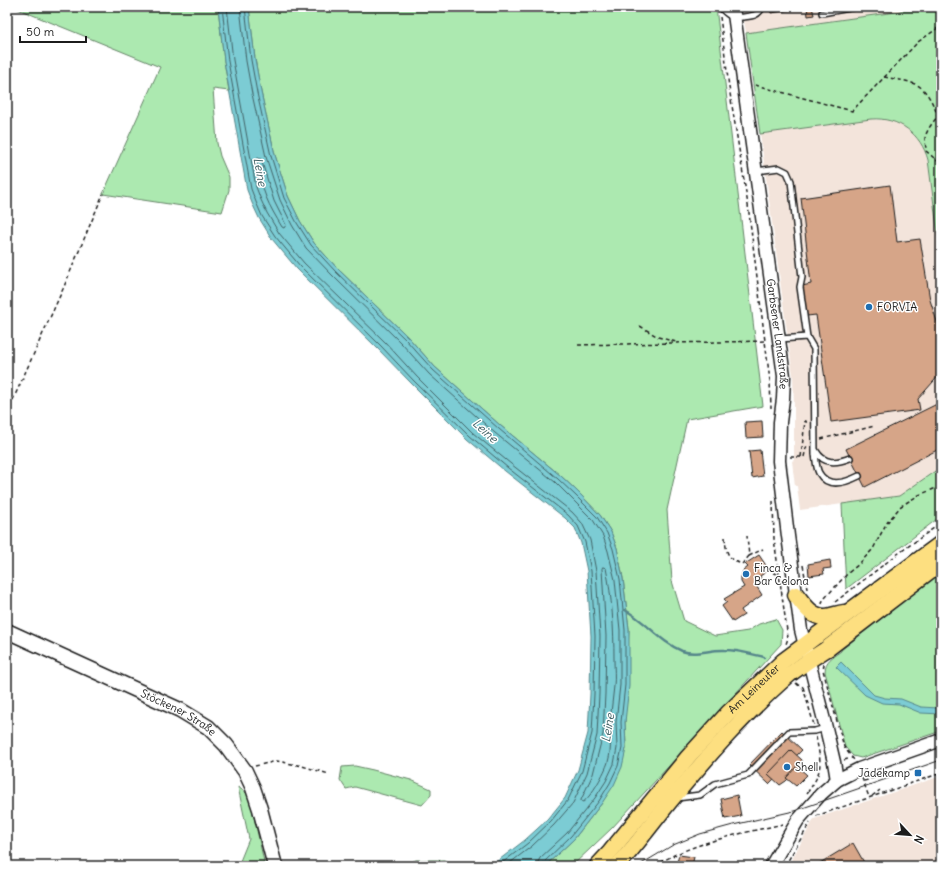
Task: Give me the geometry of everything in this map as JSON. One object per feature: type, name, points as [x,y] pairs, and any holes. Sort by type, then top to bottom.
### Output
[{"type":"highway","name":"Am Leineufer","points":[[823,641],[850,612],[941,544]]},
{"type":"highway","name":"Am Leineufer","points":[[823,641],[941,562]]},
{"type":"highway","points":[[796,595],[807,609],[818,616],[824,617],[850,612]]},
{"type":"main road","name":"Stöckener Straße","points":[[7,631],[180,710],[208,727],[226,745],[245,771],[260,809],[276,866]]},
{"type":"main road","name":"Am Leineufer","points":[[597,866],[688,757],[728,712],[783,661],[804,645],[823,641]]},
{"type":"main road","name":"Am Leineufer","points":[[617,866],[700,766],[769,694],[808,661],[823,641]]},
{"type":"street","name":"Garbsener Landstraße","points":[[734,12],[784,376],[780,422],[779,461],[800,630],[808,661]]},
{"type":"street","points":[[808,661],[821,729],[834,762],[837,780]]},
{"type":"street","points":[[771,866],[803,813],[837,780],[859,769],[941,740]]},
{"type":"lane","points":[[720,7],[726,13],[734,12],[754,16],[761,10],[762,7]]},
{"type":"lane","points":[[822,13],[855,7]]},
{"type":"lane","points":[[756,171],[779,168],[787,172],[792,181],[802,277],[800,287],[807,338],[814,349],[815,450],[817,468],[820,474],[832,483],[850,481],[859,476]]},
{"type":"lane","points":[[779,340],[807,338]]},
{"type":"lane","points":[[815,450],[819,456],[830,462],[850,458]]},
{"type":"lane","points":[[672,799],[700,795],[715,784],[748,775],[789,732],[821,729]]},
{"type":"path","points":[[940,7],[941,11]]},
{"type":"path","points":[[720,14],[729,87],[748,204],[770,381],[771,410]]},
{"type":"path","points":[[751,84],[852,111],[918,42],[941,26]]},
{"type":"path","points":[[884,77],[916,84],[924,90],[933,102],[938,116]]},
{"type":"path","points":[[941,114],[932,125],[926,137],[926,151],[941,164]]},
{"type":"path","points":[[7,413],[63,289],[103,194]]},
{"type":"path","points":[[640,326],[658,337],[678,343]]},
{"type":"path","points":[[578,345],[765,341]]},
{"type":"path","points":[[801,457],[805,421],[808,428]]},
{"type":"path","points":[[788,457],[804,457],[806,448],[810,442],[875,426]]},
{"type":"path","points":[[822,605],[823,600],[873,549],[886,524],[901,506],[920,495],[941,486]]},
{"type":"path","points":[[772,497],[774,539],[788,638]]},
{"type":"path","points":[[830,605],[941,523]]},
{"type":"path","points":[[747,536],[749,556]]},
{"type":"path","points":[[725,537],[726,550],[730,557],[734,561],[742,564],[749,556],[763,549]]},
{"type":"path","points":[[773,573],[779,574]]},
{"type":"path","points":[[823,670],[844,747],[852,758]]},
{"type":"path","points":[[803,687],[821,729],[821,760],[819,772],[814,783],[805,796]]},
{"type":"path","points":[[245,771],[253,766],[277,762],[302,766],[329,774]]},
{"type":"path","points":[[814,816],[941,773]]},
{"type":"path","points":[[864,781],[876,777]]},
{"type":"path","points":[[869,798],[880,790]]},
{"type":"path","points":[[785,866],[811,822]]},
{"type":"path","points":[[654,866],[690,848],[725,836],[786,824]]},
{"type":"shaded area","points":[[742,7],[907,7],[904,10],[896,12],[746,33]]},
{"type":"shaded area","points":[[871,119],[888,120],[903,125],[913,133],[921,143],[928,163],[941,256],[941,467],[899,496],[800,510],[792,461],[794,460],[793,376],[760,134]]},
{"type":"shaded area","points":[[941,776],[941,866],[788,866],[814,819]]},
{"type":"green space","points":[[13,7],[218,7],[229,91],[213,89],[217,143],[220,156],[229,177],[229,190],[222,212],[103,194],[160,67]]},
{"type":"green space","points":[[249,7],[716,7],[763,406],[687,419],[667,510],[672,581],[684,621],[715,636],[748,631],[759,624],[776,619],[782,630],[781,644],[612,828],[572,866],[545,866],[574,839],[602,803],[626,749],[625,722],[629,629],[623,578],[617,548],[611,532],[600,515],[579,493],[435,367],[408,337],[338,269],[314,243],[300,221],[288,196],[275,155],[255,59]]},
{"type":"green space","points":[[907,7],[941,7],[941,258],[928,160],[920,142],[914,135],[899,124],[881,119],[871,119],[760,134],[746,33],[896,12],[904,10]]},
{"type":"green space","points":[[941,467],[941,516],[846,589],[842,504],[899,496]]},
{"type":"green space","points":[[941,572],[941,731],[861,758],[853,756],[845,747],[825,672],[826,664],[841,650]]},
{"type":"green space","points":[[355,766],[411,780],[431,789],[431,795],[422,805],[355,787],[346,789],[340,780],[342,767]]},
{"type":"green space","points":[[238,787],[249,795],[265,866],[238,866],[249,839]]},
{"type":"green space","points":[[416,860],[444,860],[455,866],[403,866]]},
{"type":"water","name":"Leine","points":[[218,7],[249,7],[255,59],[275,155],[288,196],[300,221],[314,243],[338,269],[408,337],[435,367],[579,493],[600,515],[611,532],[617,548],[623,579],[629,629],[629,686],[625,722],[626,749],[622,767],[614,785],[602,803],[574,839],[545,866],[491,866],[525,840],[548,819],[565,798],[578,770],[588,733],[591,636],[587,571],[581,543],[575,528],[565,518],[467,439],[297,269],[272,239],[259,218],[247,190],[224,61]]},
{"type":"water","points":[[841,662],[874,695],[885,698],[901,699],[921,707],[938,708],[941,706],[941,714],[921,713],[899,704],[882,703],[865,695],[836,667]]},
{"type":"building","points":[[770,7],[802,7],[802,8],[771,13]]},
{"type":"building","points":[[807,7],[812,7],[814,15],[808,16]]},
{"type":"building","name":"FORVIA","points":[[890,185],[897,242],[920,239],[930,300],[941,334],[941,373],[918,399],[920,410],[831,422],[816,315],[807,316],[802,286],[811,284],[801,198]]},
{"type":"building","points":[[941,402],[941,448],[865,487],[846,449]]},
{"type":"building","points":[[762,421],[763,437],[746,438],[745,422]]},
{"type":"building","points":[[760,450],[763,476],[752,478],[749,451]]},
{"type":"building","points":[[759,555],[769,570],[760,576],[761,580],[757,587],[762,595],[741,610],[744,615],[733,622],[722,606],[727,602],[724,599],[744,587],[741,582],[741,577],[743,571],[748,567],[745,564]]},
{"type":"building","points":[[830,560],[831,568],[823,569],[824,574],[809,576],[808,564]]},
{"type":"building","points":[[782,731],[802,750],[769,784],[749,765]]},
{"type":"building","points":[[791,750],[802,760],[802,765],[780,785],[768,774]]},
{"type":"building","points":[[797,766],[807,775],[796,786],[786,778]]},
{"type":"building","points":[[737,795],[741,816],[725,819],[721,799]]},
{"type":"building","points":[[853,843],[866,866],[815,866]]},
{"type":"building","points":[[679,855],[694,857],[692,866],[676,866]]},
{"type":"waterway","points":[[625,610],[640,620],[660,637],[682,651],[698,653],[730,650],[764,657]]},
{"type":"tram line","points":[[638,866],[673,845],[700,834],[794,811],[941,760]]},
{"type":"place","name":"FORVIA","points":[[869,307]]},
{"type":"place","name":"Finca & Bar Celona","points":[[746,574]]},
{"type":"place","name":"Shell","points":[[787,767]]},
{"type":"place","name":"Jädekamp","points":[[918,773]]}]
